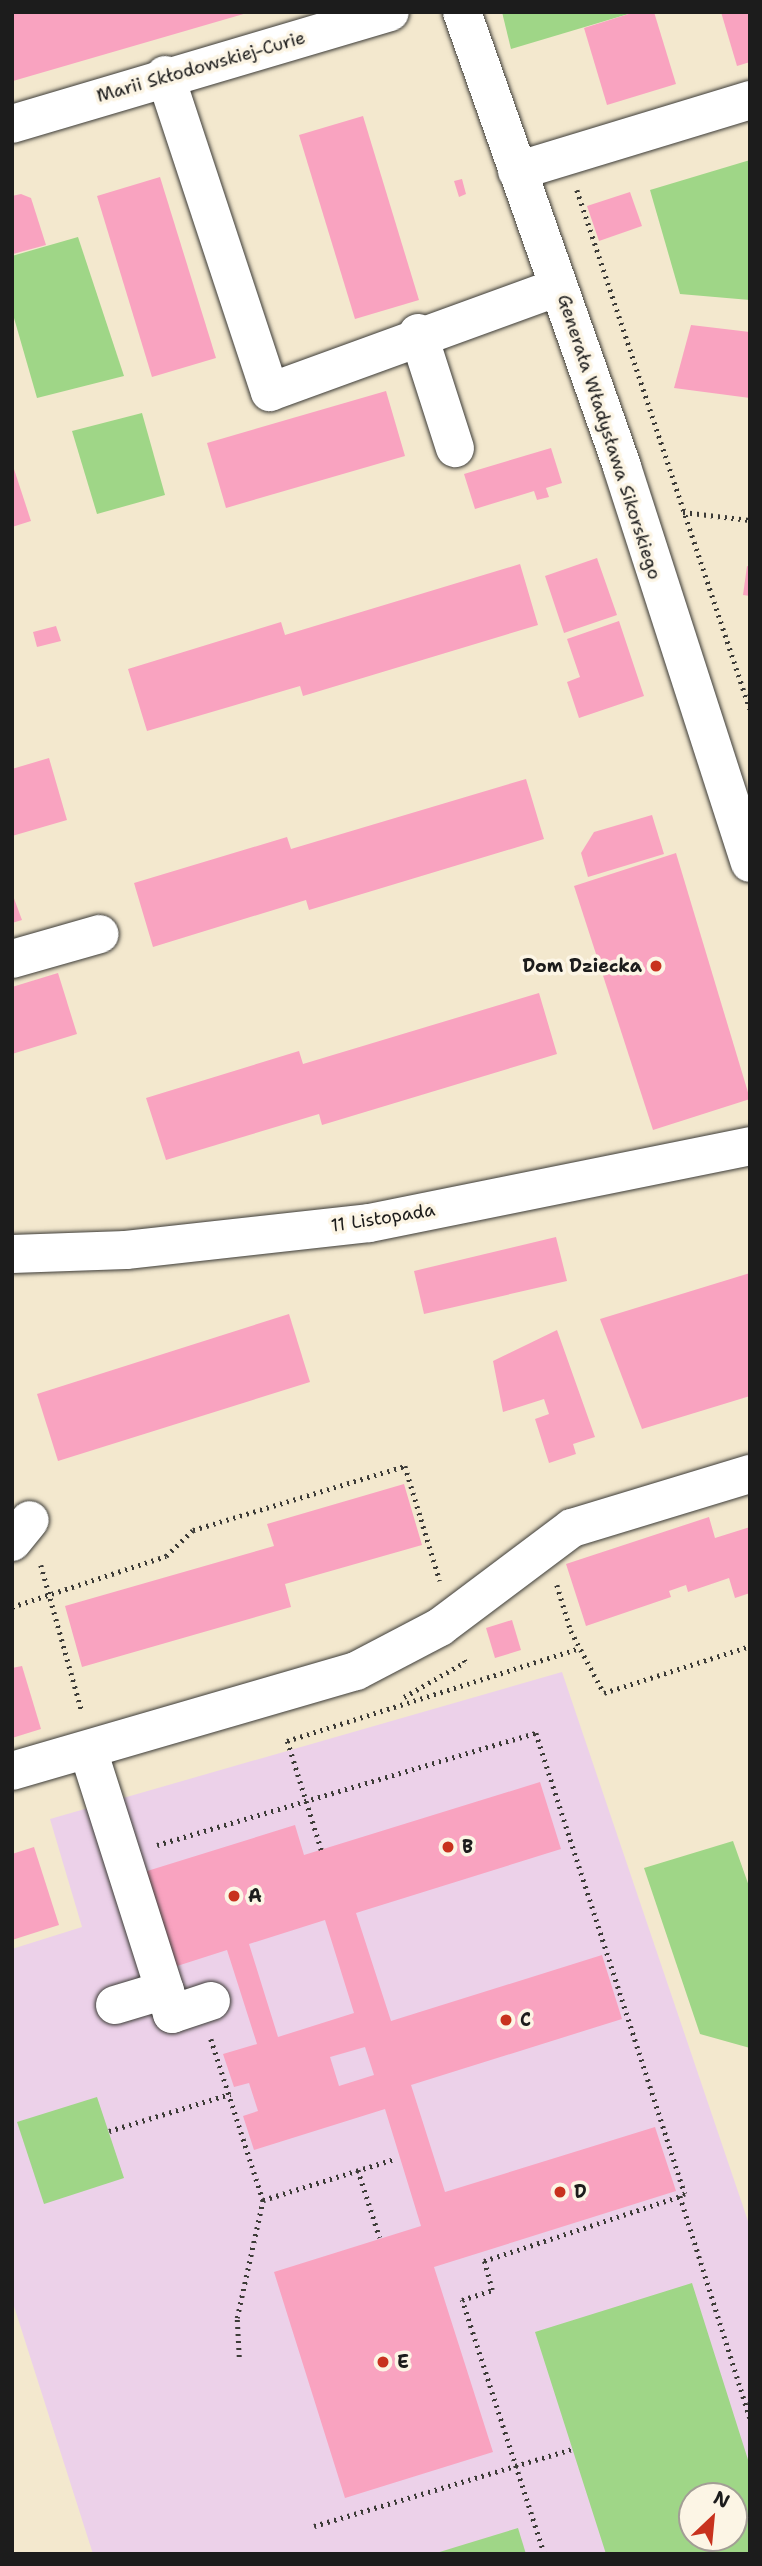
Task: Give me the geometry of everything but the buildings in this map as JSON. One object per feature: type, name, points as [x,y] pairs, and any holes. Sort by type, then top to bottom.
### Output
[{"type":"street","name":"Marii Skłodowskiej-Curie","points":[[12,124],[165,75],[390,12]]},
{"type":"street","name":"Generała Władysława Sikorskiego","points":[[462,12],[559,287],[750,863]]},
{"type":"street","points":[[165,75],[270,392],[418,333],[559,287]]},
{"type":"street","points":[[517,171],[750,100]]},
{"type":"street","points":[[418,333],[455,448]]},
{"type":"street","points":[[12,959],[100,934]]},
{"type":"street","name":"11 Listopada","points":[[12,1254],[126,1250],[369,1223],[750,1146]]},
{"type":"street","points":[[12,1772],[336,1678],[401,1650],[460,1613],[572,1528],[750,1474]]},
{"type":"street","points":[[90,1750],[172,2014],[205,2003]]},
{"type":"street","points":[[115,2005],[165,1990]]},
{"type":"path","points":[[566,156],[750,709]]},
{"type":"path","points":[[683,512],[750,520]]},
{"type":"path","points":[[12,1607],[166,1556],[192,1530],[405,1466],[439,1579],[460,1613]]},
{"type":"path","points":[[21,1531],[48,1593],[90,1750]]},
{"type":"path","points":[[544,1548],[580,1648],[604,1693],[750,1646]]},
{"type":"path","points":[[321,1850],[287,1741],[580,1648]]},
{"type":"path","points":[[148,1848],[306,1798],[536,1733],[685,2194],[484,2261],[492,2290],[462,2300],[544,2554]]},
{"type":"path","points":[[205,2003],[263,2200],[237,2318],[239,2357]]},
{"type":"path","points":[[108,2131],[230,2094]]},
{"type":"path","points":[[263,2200],[395,2159]]},
{"type":"path","points":[[358,2171],[380,2238]]},
{"type":"path","points":[[680,2196],[750,2418]]},
{"type":"path","points":[[314,2526],[573,2449]]},
{"type":"shaded area","points":[[562,1672],[750,2227],[750,2554],[93,2554],[12,2300],[12,1949],[82,1927],[50,1819]]},
{"type":"green space","points":[[502,12],[635,12],[511,49]]},
{"type":"green space","points":[[750,160],[750,300],[680,294],[650,190]]},
{"type":"green space","points":[[78,237],[124,376],[37,398],[12,311],[12,256]]},
{"type":"green space","points":[[142,413],[165,495],[97,514],[72,431]]},
{"type":"green space","points":[[733,1841],[750,1889],[750,2048],[700,2034],[644,1868]]},
{"type":"green space","points":[[97,2097],[124,2178],[44,2204],[17,2122]]},
{"type":"green space","points":[[692,2283],[750,2466],[750,2554],[606,2554],[535,2332]]},
{"type":"green space","points":[[518,2528],[526,2554],[433,2554]]},
{"type":"place","name":"Dom Dziecka","points":[[656,966]]},
{"type":"place","name":"B","points":[[448,1847]]},
{"type":"place","name":"A","points":[[234,1896]]},
{"type":"place","name":"C","points":[[506,2020]]},
{"type":"place","name":"D","points":[[560,2192]]},
{"type":"place","name":"E","points":[[383,2362]]}]
